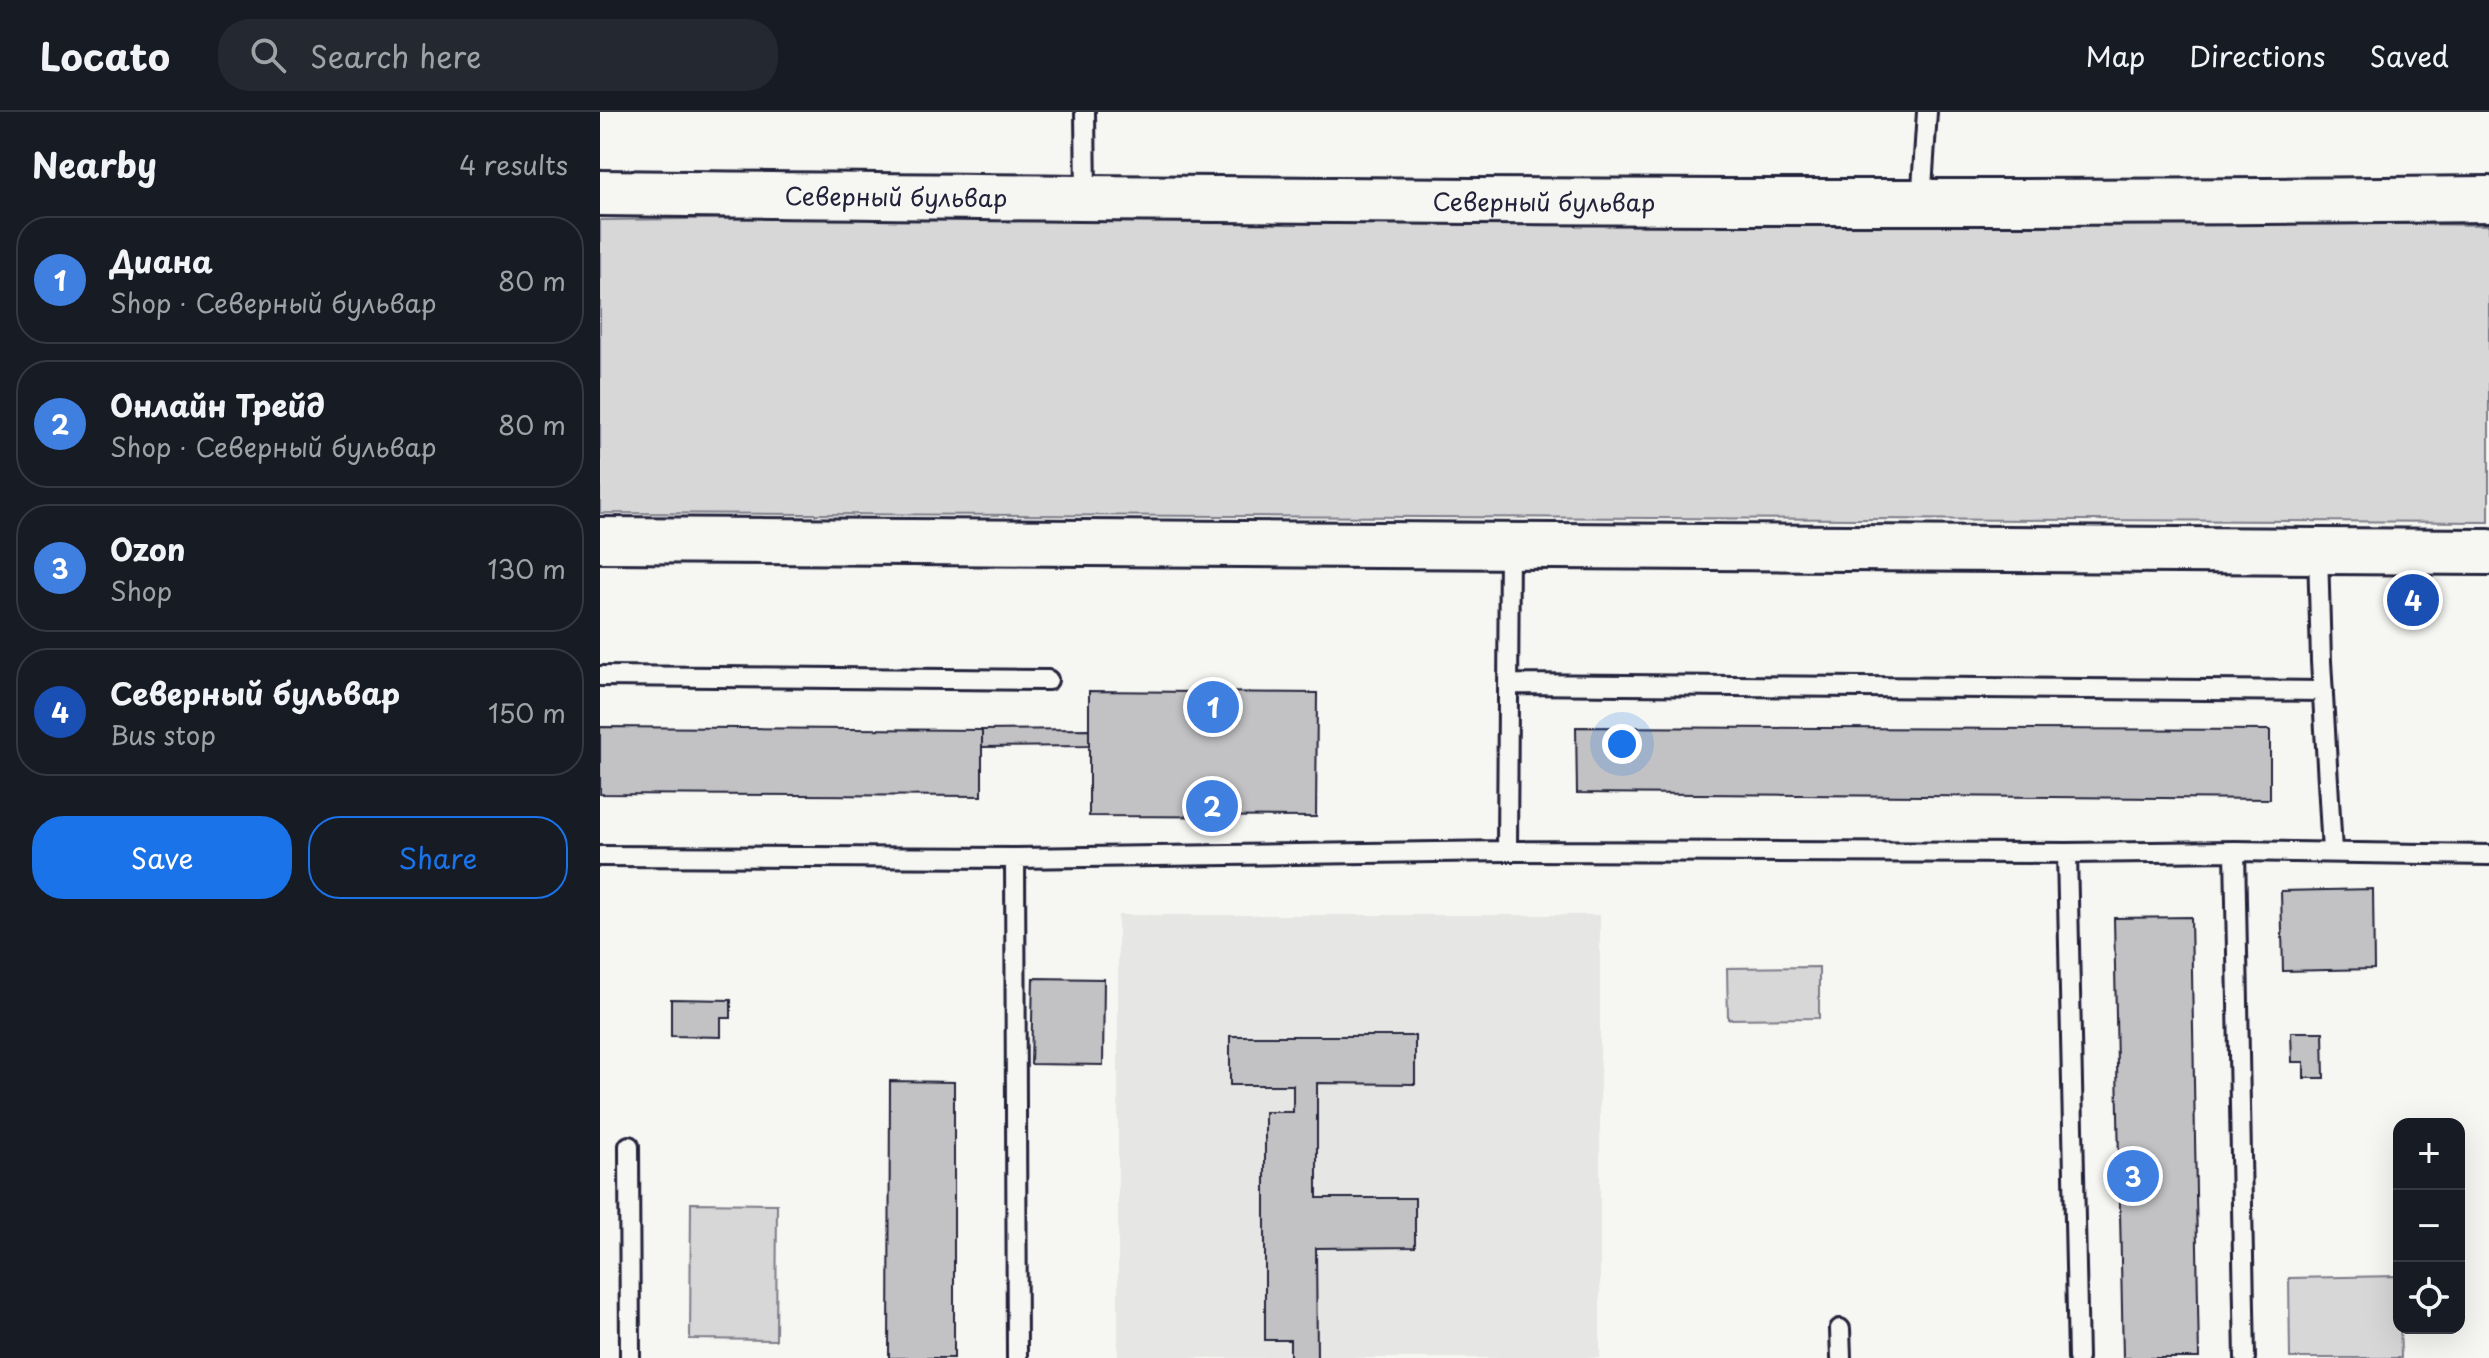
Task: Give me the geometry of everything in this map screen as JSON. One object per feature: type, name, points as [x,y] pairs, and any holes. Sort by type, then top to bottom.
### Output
[{"type":"main road","name":"Северный бульвар","points":[[600,193],[1921,203],[2489,199]]},
{"type":"main road","points":[[600,540],[2489,552]]},
{"type":"lane","points":[[1085,112],[1086,198]]},
{"type":"lane","points":[[1921,203],[1927,112]]},
{"type":"lane","points":[[1507,851],[1509,546]]},
{"type":"lane","points":[[2318,551],[2332,851]]},
{"type":"lane","points":[[600,676],[1048,680]]},
{"type":"lane","points":[[1509,684],[2323,691]]},
{"type":"lane","points":[[600,856],[1015,858],[1507,851],[2332,851],[2489,855]]},
{"type":"lane","points":[[2235,851],[2245,1358]]},
{"type":"lane","points":[[2067,853],[2078,1358]]},
{"type":"lane","points":[[1015,858],[1017,1358]]},
{"type":"lane","points":[[629,1146],[630,1358]]},
{"type":"lane","points":[[1840,1329],[1841,1358]]},
{"type":"shaded area","points":[[1383,211],[2489,225],[2489,522],[600,513],[600,220]]},
{"type":"shaded area","points":[[1118,915],[1600,915],[1600,1358],[1118,1358]]},
{"type":"shaded area","points":[[1819,967],[1819,1018],[1728,1019],[1727,968]]},
{"type":"shaded area","points":[[691,1203],[777,1204],[776,1340],[690,1339]]},
{"type":"shaded area","points":[[2393,1276],[2393,1334],[2400,1334],[2401,1358],[2290,1358],[2289,1278]]},
{"type":"building","points":[[1089,691],[1317,693],[1316,817],[1089,816]]},
{"type":"building","points":[[600,727],[982,730],[982,796],[600,794]]},
{"type":"building","points":[[1576,727],[2270,730],[2270,799],[1577,793]]},
{"type":"building","points":[[1089,729],[1089,746],[982,747],[982,730]]},
{"type":"building","points":[[2373,889],[2374,969],[2283,971],[2281,891]]},
{"type":"building","points":[[2191,917],[2199,1358],[2123,1358],[2114,918]]},
{"type":"building","points":[[1033,978],[1104,979],[1103,1065],[1031,1064]]},
{"type":"building","points":[[671,999],[731,1000],[731,1018],[721,1018],[721,1037],[671,1036]]},
{"type":"building","points":[[2291,1032],[2323,1032],[2324,1078],[2304,1078],[2304,1062],[2292,1062]]},
{"type":"building","points":[[1230,1036],[1415,1036],[1415,1084],[1317,1083],[1317,1198],[1415,1198],[1415,1247],[1316,1248],[1317,1358],[1290,1358],[1290,1340],[1265,1340],[1265,1112],[1293,1112],[1293,1085],[1230,1085]]},
{"type":"building","points":[[890,1081],[954,1082],[954,1358],[889,1358]]},
{"type":"place","name":"Северный бульвар","points":[[2413,600]]},
{"type":"place","name":"Диана","points":[[1213,707]]},
{"type":"place","name":"Онлайн Трейд","points":[[1212,806]]},
{"type":"place","name":"Ozon","points":[[2133,1176]]}]
